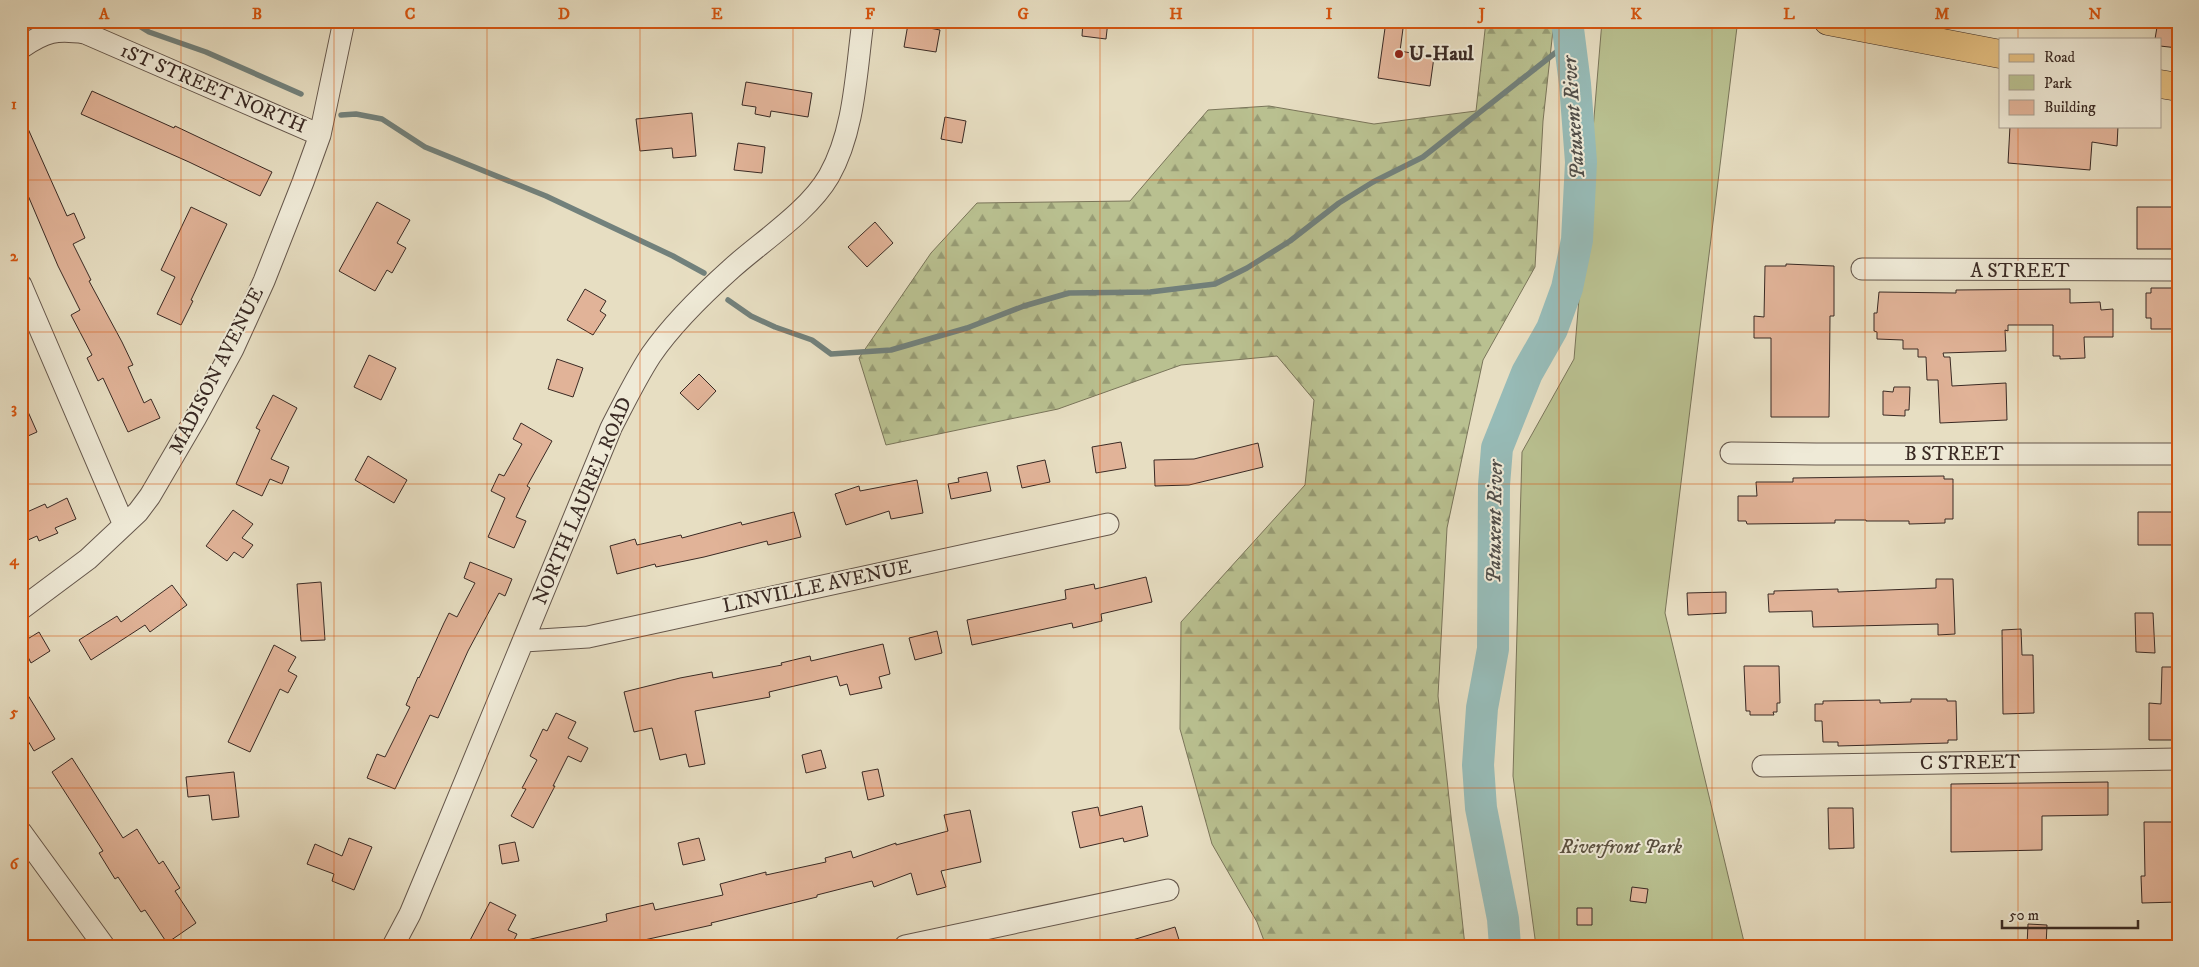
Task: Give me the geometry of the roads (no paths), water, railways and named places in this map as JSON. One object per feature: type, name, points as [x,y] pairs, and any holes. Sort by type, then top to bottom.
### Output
[{"type":"main road","points":[[1828,21],[1999,54]]},
{"type":"main road","points":[[2162,84],[2178,87]]},
{"type":"street","name":"MADISON AVENUE","points":[[21,609],[88,559],[138,512],[150,496],[233,349],[264,281],[320,135],[344,21]]},
{"type":"street","name":"NORTH LAUREL ROAD","points":[[393,946],[410,914],[611,428],[652,354],[679,319],[729,270],[810,200],[829,176],[841,150],[851,109],[863,21]]},
{"type":"street","name":"1ST STREET NORTH","points":[[21,48],[48,32],[67,31],[85,33],[320,135]]},
{"type":"street","name":"A STREET","points":[[1862,269],[2178,270]]},
{"type":"street","points":[[21,285],[124,525]]},
{"type":"street","name":"B STREET","points":[[1731,453],[2178,454]]},
{"type":"street","name":"LINVILLE AVENUE","points":[[524,641],[588,637],[1108,524]]},
{"type":"street","name":"C STREET","points":[[1763,766],[2178,759]]},
{"type":"street","points":[[21,832],[104,946]]},
{"type":"street","points":[[905,946],[1168,890]]},
{"type":"waterway","points":[[131,21],[149,32],[206,52],[301,94]]},
{"type":"waterway","name":"Patuxent River","points":[[1505,946],[1503,919],[1481,808],[1478,765],[1482,708],[1493,649],[1494,485],[1497,448],[1527,373],[1552,329],[1567,288],[1577,240],[1581,162],[1575,84],[1567,21]]},
{"type":"waterway","points":[[728,300],[751,316],[812,340],[831,354],[891,350],[967,328],[1024,306],[1069,293],[1150,292],[1215,284],[1247,268],[1290,241],[1339,203],[1373,182],[1423,157],[1569,42]]},
{"type":"waterway","points":[[341,115],[356,114],[382,119],[425,147],[546,196],[673,256],[704,273]]},
{"type":"place","name":"U-Haul","points":[[1399,54]]},
{"type":"park label","name":"Riverfront Park","points":[[1621,847]]}]
